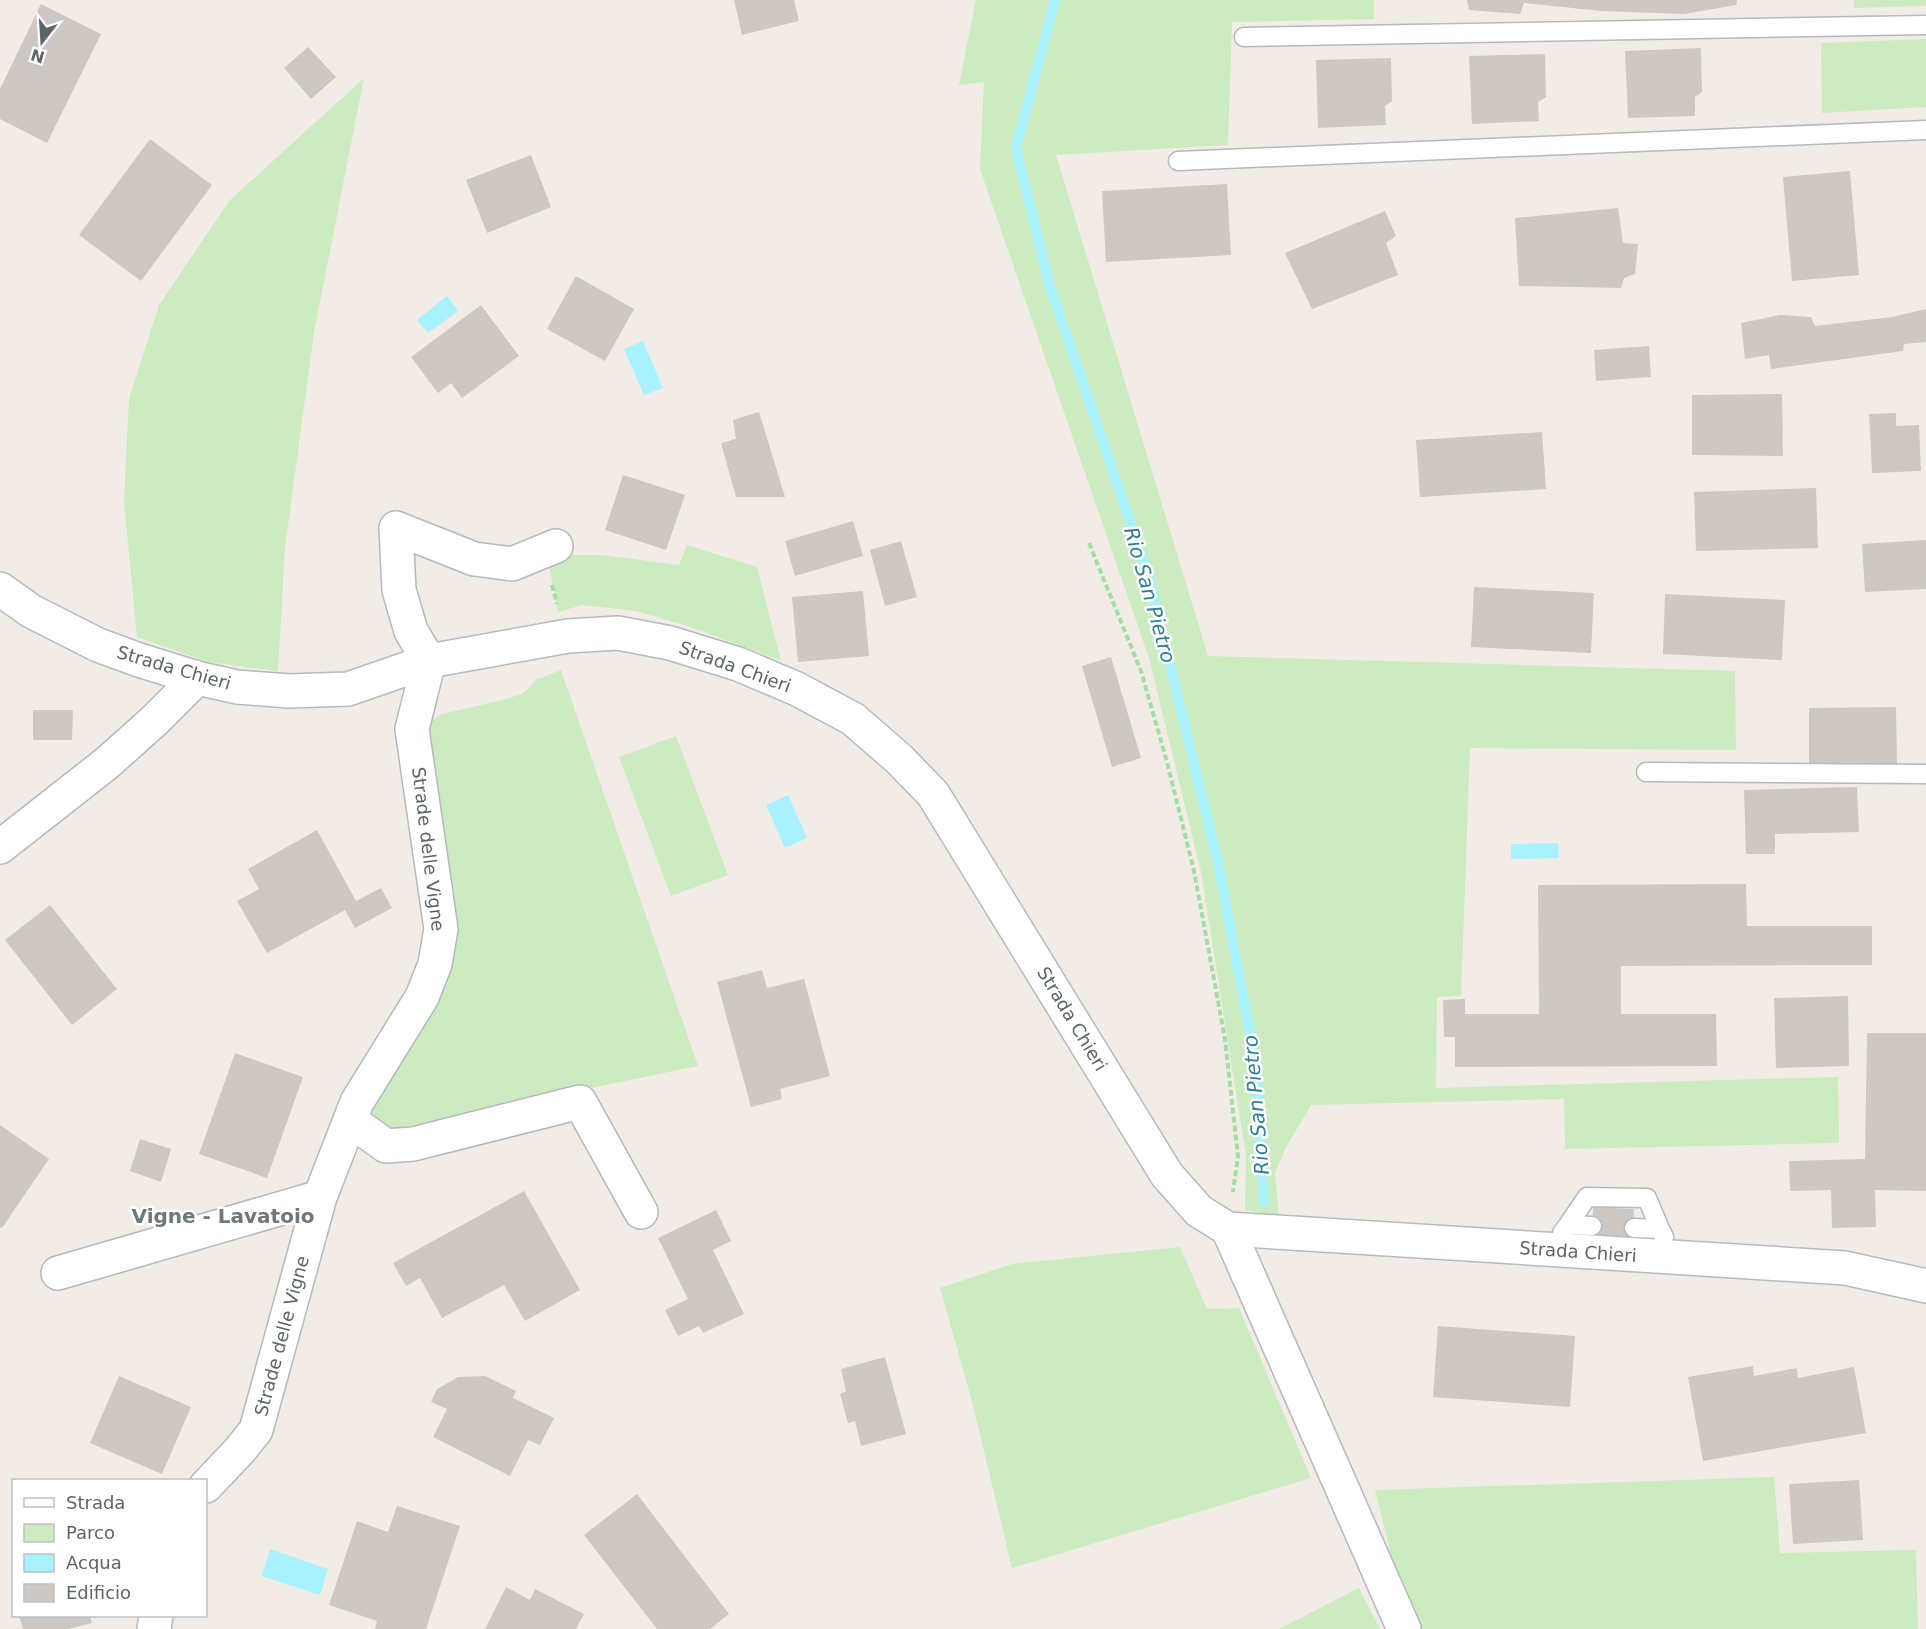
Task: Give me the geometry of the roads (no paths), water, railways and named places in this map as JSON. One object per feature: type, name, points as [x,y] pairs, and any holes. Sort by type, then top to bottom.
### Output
[{"type":"street","points":[[429,662],[411,631],[399,590],[396,528],[474,559],[512,564],[556,546]]},
{"type":"street","name":"Strada Chieri","points":[[0,589],[31,611],[98,645],[197,678],[237,687],[289,691],[348,689],[429,662],[568,636],[618,633],[670,643],[738,664],[797,689],[853,719],[899,759],[933,794],[1167,1176],[1199,1210],[1228,1229],[1558,1237],[1667,1244],[1845,1268],[1926,1286]]},
{"type":"street","name":"Strade delle Vigne","points":[[207,1485],[256,1430],[320,1197],[357,1102],[422,997],[435,964],[441,929],[412,729],[429,662]]},
{"type":"street","points":[[0,847],[107,763],[197,678]]},
{"type":"street","points":[[350,1120],[386,1146],[413,1144],[580,1102],[641,1212]]},
{"type":"street","points":[[58,1273],[320,1197]]},
{"type":"street","points":[[1228,1229],[1404,1629]]},
{"type":"lane","points":[[1244,37],[1926,25]]},
{"type":"lane","points":[[1178,161],[1926,130]]},
{"type":"lane","points":[[1646,772],[1926,774]]},
{"type":"lane","points":[[1558,1237],[1587,1197],[1647,1198],[1667,1244]]},
{"type":"lane","points":[[1558,1237],[1592,1226]]},
{"type":"lane","points":[[1634,1228],[1667,1244]]},
{"type":"water","points":[[447,296],[458,311],[428,333],[417,320]]},
{"type":"water","points":[[643,341],[663,388],[644,395],[624,349]]},
{"type":"water","points":[[788,795],[807,838],[785,848],[766,805]]},
{"type":"water","points":[[1558,843],[1559,858],[1511,859],[1511,844]]},
{"type":"water","points":[[270,1549],[328,1569],[320,1595],[262,1576]]},
{"type":"waterway","name":"Rio San Pietro","points":[[1055,0],[1016,148],[1049,283],[1149,577],[1219,867],[1257,1071],[1264,1202]]},
{"type":"district","name":"Vigne - Lavatoio","points":[[223,1216]]}]
